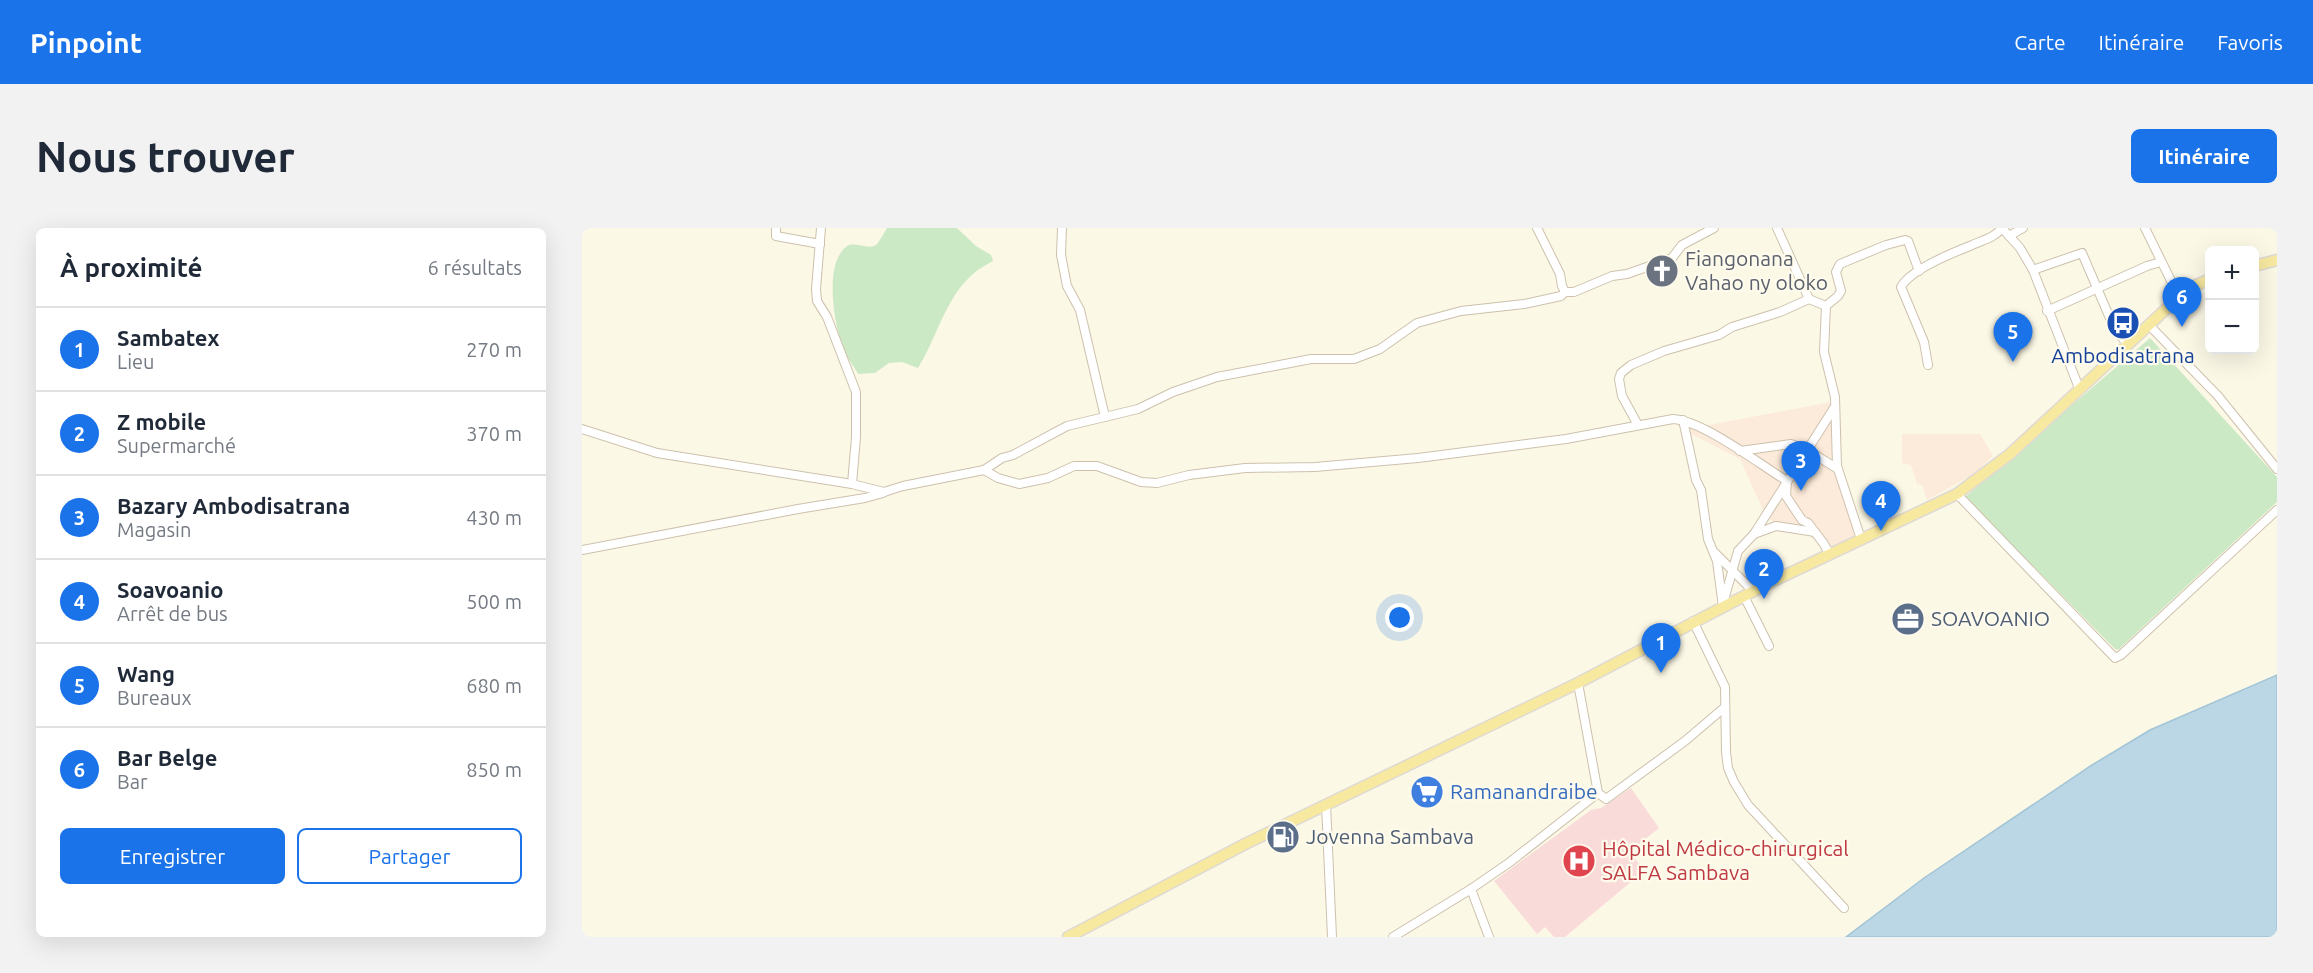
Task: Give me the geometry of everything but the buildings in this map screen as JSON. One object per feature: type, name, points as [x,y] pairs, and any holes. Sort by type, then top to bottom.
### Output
[{"type":"main road","points":[[2259,265],[2277,260]]},
{"type":"main road","points":[[1068,937],[1178,878],[1326,804],[1578,683],[1693,621],[1957,494],[2010,454],[2179,297],[2190,288],[2205,281]]},
{"type":"street","points":[[776,228],[776,236],[820,244]]},
{"type":"street","points":[[821,228],[816,289],[818,301],[827,317],[856,392],[856,437],[852,484]]},
{"type":"street","points":[[1062,228],[1061,255],[1067,286],[1080,310],[1105,417]]},
{"type":"street","points":[[1538,228],[1556,266],[1565,292]]},
{"type":"street","points":[[582,550],[866,498],[903,486],[984,470],[1002,458],[1013,455],[1067,426],[1138,409],[1173,392],[1217,377],[1311,359],[1354,359],[1380,349],[1417,323],[1461,311],[1524,304],[1560,296],[1565,292],[1574,292],[1612,276],[1672,258],[1682,245],[1714,228]]},
{"type":"street","points":[[1777,228],[1809,299],[1826,306]]},
{"type":"street","points":[[1928,365],[1924,342],[1901,286],[1919,271],[1957,251],[1996,236],[2002,228],[2020,248],[2033,270],[2047,311],[2079,388]]},
{"type":"street","points":[[2008,236],[2023,228]]},
{"type":"street","points":[[2145,228],[2179,297]]},
{"type":"street","points":[[1862,539],[1838,469],[1835,396],[1824,352],[1826,306],[1841,291],[1836,272],[1840,264],[1886,245],[1908,241],[1919,271]]},
{"type":"street","points":[[2033,270],[2082,253],[2099,288],[2109,316],[2128,345]]},
{"type":"street","points":[[2047,311],[2147,266],[2161,262]]},
{"type":"street","points":[[1638,425],[1622,396],[1619,379],[1621,373],[1631,365],[1664,351],[1719,335],[1732,327],[1780,312],[1809,299]]},
{"type":"street","points":[[2148,324],[2218,396],[2277,469]]},
{"type":"street","points":[[1723,607],[1738,551],[1754,534],[1834,408]]},
{"type":"street","points":[[984,470],[998,478],[1019,484],[1048,478],[1074,466],[1097,466],[1141,482],[1157,483],[1189,475],[1245,468],[1315,467],[1418,458],[1566,439],[1673,419],[1683,420],[1726,441],[1787,481]]},
{"type":"street","points":[[1683,420],[1696,480],[1701,490],[1708,539],[1714,552],[1723,607]]},
{"type":"street","points":[[582,429],[657,453],[852,484],[884,492]]},
{"type":"street","points":[[1740,451],[1791,444],[1807,450],[1838,469]]},
{"type":"street","points":[[1787,481],[1786,496],[1830,555]]},
{"type":"street","points":[[1957,494],[2115,658],[2121,655],[2277,510]]},
{"type":"street","points":[[1754,534],[1776,526],[1815,532]]},
{"type":"street","points":[[1714,552],[1732,568],[1749,594],[1769,646]]},
{"type":"street","points":[[1693,621],[1725,687],[1728,768],[1743,797],[1844,908]]},
{"type":"street","points":[[1578,683],[1598,793],[1606,799],[1685,741],[1725,707]]},
{"type":"street","points":[[1393,937],[1472,889],[1598,793]]},
{"type":"street","points":[[1326,804],[1332,937]]},
{"type":"street","points":[[1472,889],[1489,937]]},
{"type":"shaded area","points":[[1836,401],[1841,472],[1864,535],[1825,554],[1820,545],[1810,536],[1777,528],[1763,510],[1740,459],[1683,430]]},
{"type":"shaded area","points":[[1902,434],[1980,434],[1993,456],[1974,474],[1927,500],[1922,485],[1917,484],[1911,465],[1902,463]]},
{"type":"shaded area","name":"Hôpital Médico-chirurgical SALFA Sambava","points":[[1631,788],[1659,828],[1630,851],[1644,871],[1565,937],[1554,937],[1545,927],[1537,934],[1494,881],[1591,810],[1601,808]]},
{"type":"green space","points":[[887,228],[957,228],[976,246],[991,255],[993,261],[975,272],[955,295],[918,368],[902,362],[889,363],[875,373],[858,374],[843,349],[836,323],[833,294],[835,266],[839,255],[846,247],[853,244],[873,246],[877,244]]},
{"type":"green space","points":[[2150,338],[2277,477],[2277,502],[2118,650],[1965,497]]},
{"type":"water","points":[[2277,675],[2277,937],[1846,937],[1924,878],[2092,765],[2150,730]]},
{"type":"place","name":"Fiangonana Vahao ny oloko","points":[[1662,271]]},
{"type":"place","name":"Ambodisatrana","points":[[2123,323]]},
{"type":"place","name":"Bar Belge","points":[[2182,327]]},
{"type":"place","name":"Wang","points":[[2013,362]]},
{"type":"place","name":"Bazary Ambodisatrana","points":[[1801,491]]},
{"type":"place","name":"Soavoanio","points":[[1881,531]]},
{"type":"place","name":"Z mobile","points":[[1764,599]]},
{"type":"place","name":"SOAVOANIO","points":[[1908,619]]},
{"type":"place","name":"Sambatex","points":[[1661,673]]},
{"type":"place","name":"Ramanandraibe","points":[[1427,792]]},
{"type":"place","name":"Jovenna Sambava","points":[[1283,837]]},
{"type":"place","name":"Hôpital Médico-chirurgical SALFA Sambava","points":[[1579,861]]}]
